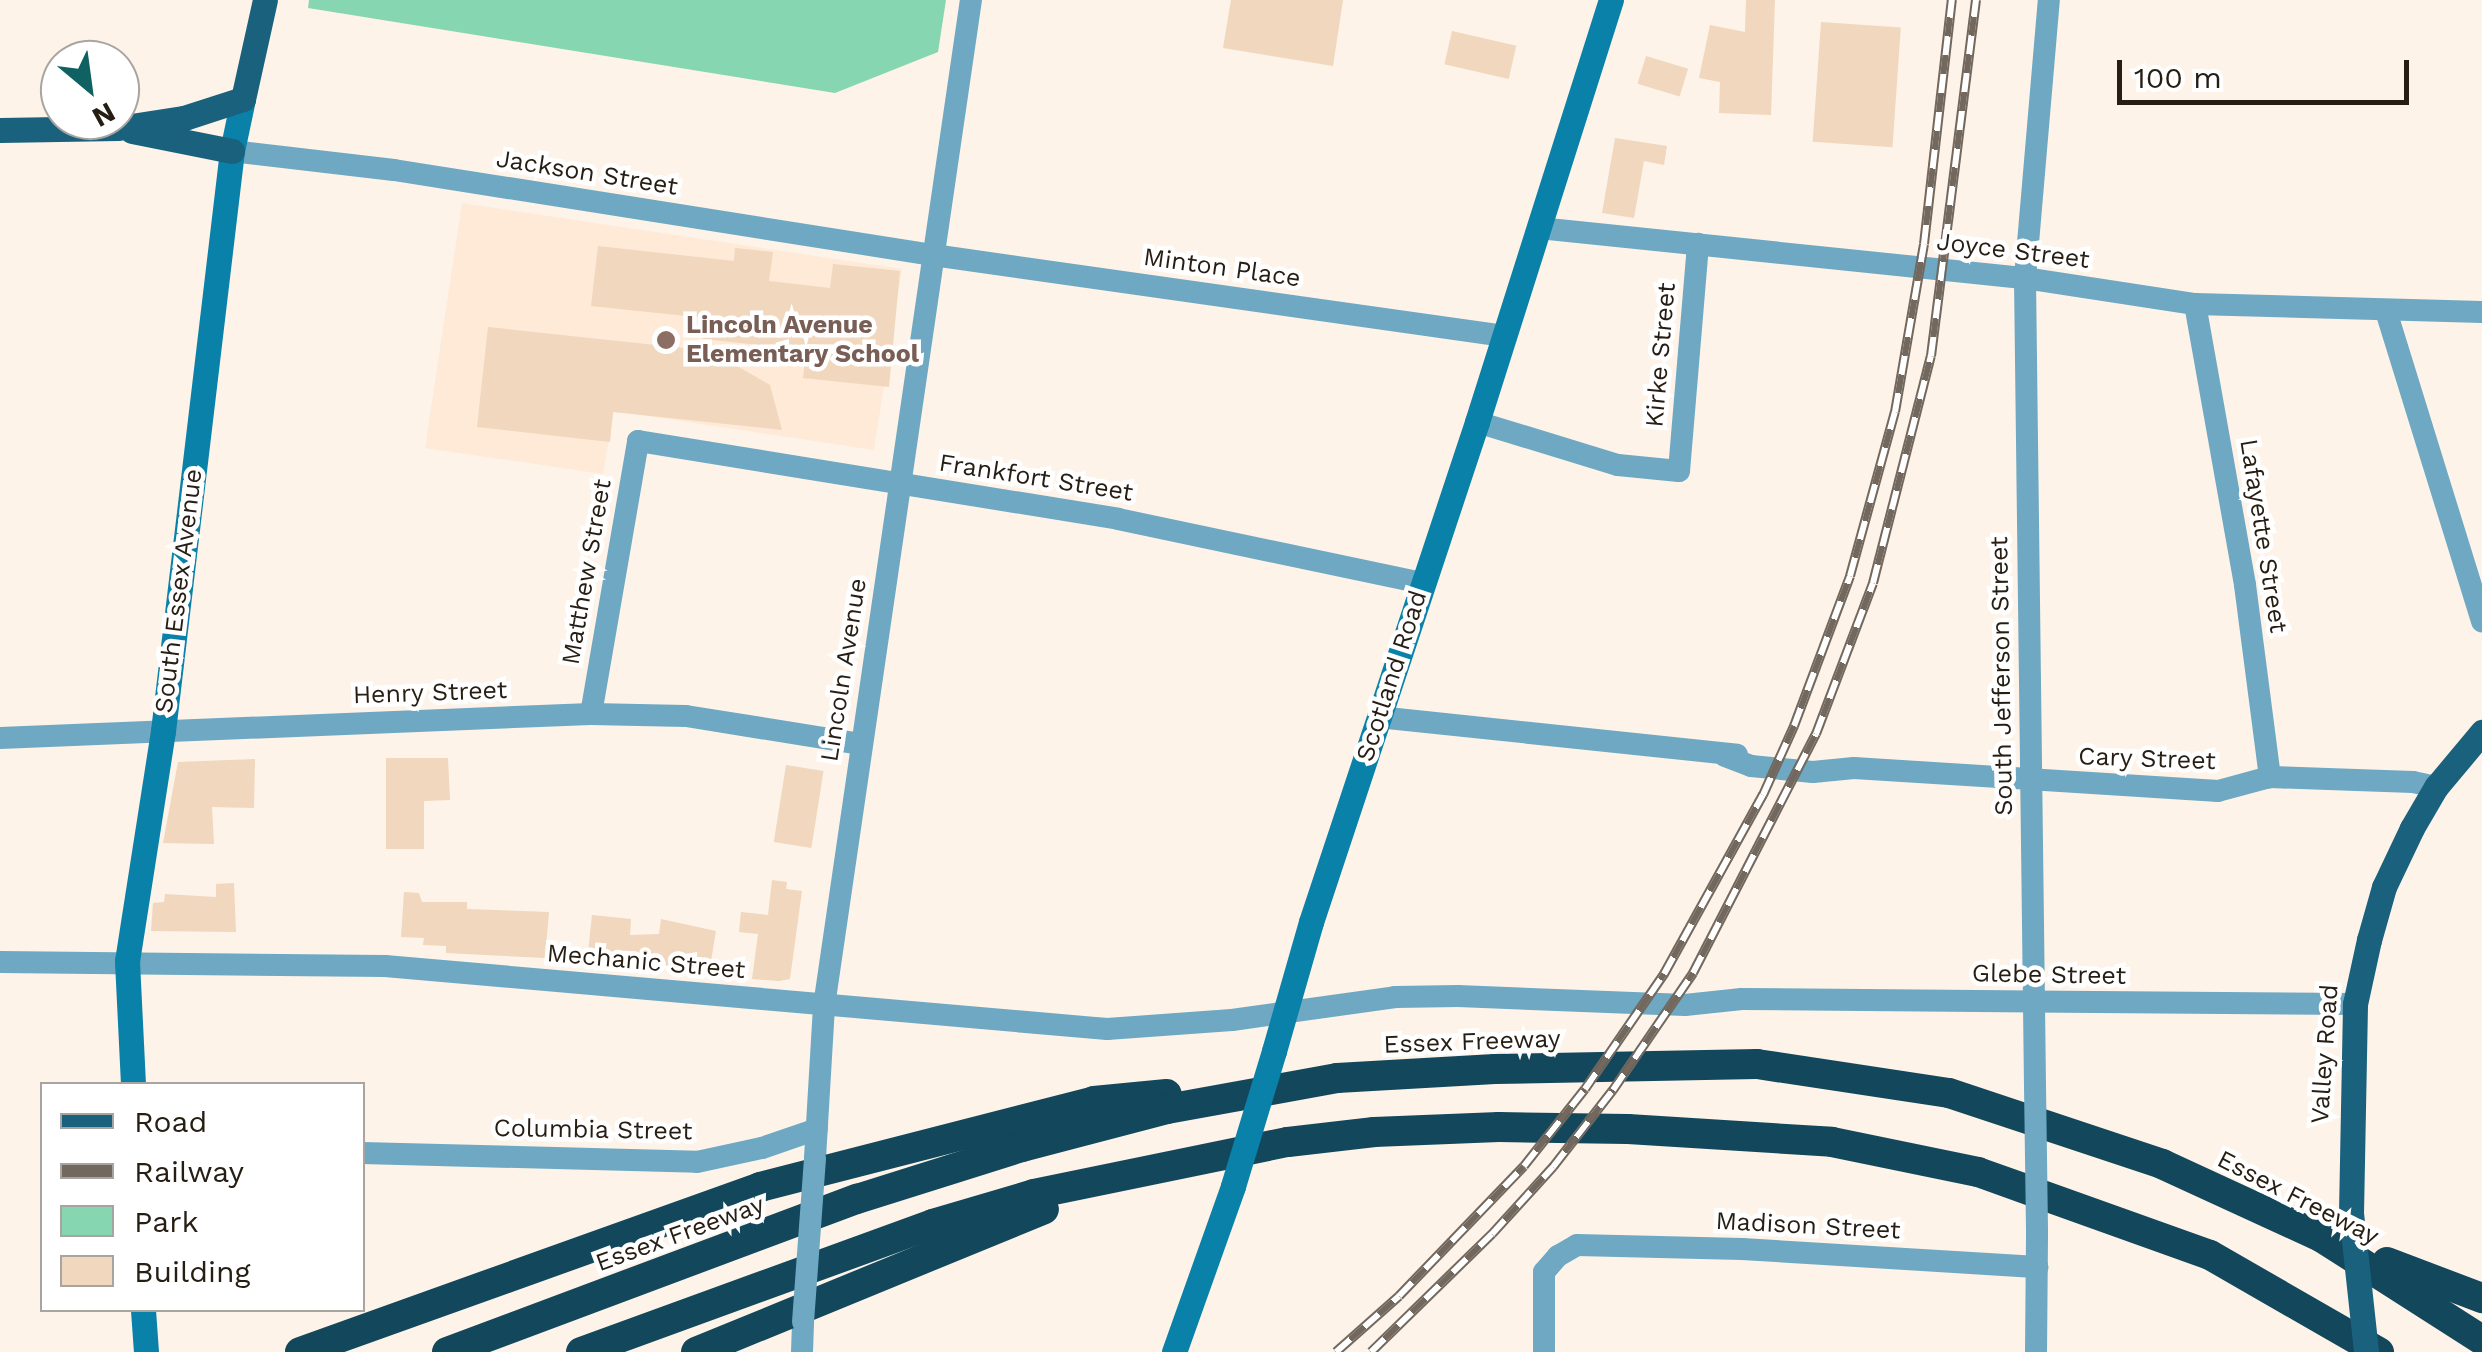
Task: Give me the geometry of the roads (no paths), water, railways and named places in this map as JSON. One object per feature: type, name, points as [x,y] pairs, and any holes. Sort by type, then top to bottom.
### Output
[{"type":"highway","name":"Essex Freeway","points":[[447,1352],[857,1199],[1022,1147],[1168,1109],[1336,1078],[1494,1069],[1757,1064],[1949,1092],[2162,1164],[2321,1237],[2482,1340]]},
{"type":"highway","points":[[300,1352],[760,1186],[1094,1100],[1336,1078]]},
{"type":"highway","points":[[581,1352],[933,1224],[1034,1194],[1168,1163],[1374,1132],[1499,1127],[1628,1129],[1832,1142],[1978,1172],[2210,1255],[2379,1352]]},
{"type":"highway","points":[[696,1352],[902,1266],[1168,1163]]},
{"type":"highway","points":[[2321,1237],[2482,1298]]},
{"type":"main road","points":[[140,125],[184,118],[243,99],[265,0]]},
{"type":"main road","name":"Scotland Road","points":[[1174,1352],[1233,1186],[1378,717],[1478,422],[1611,0]]},
{"type":"main road","name":"South Essex Avenue","points":[[132,1082],[127,961],[163,731],[232,150],[243,99]]},
{"type":"main road","points":[[0,130],[40,129]]},
{"type":"main road","points":[[140,132],[232,150]]},
{"type":"main road","name":"Valley Road","points":[[2366,1352],[2351,1213],[2355,1004],[2384,887],[2436,787],[2482,732]]},
{"type":"main road","points":[[143,1312],[146,1352]]},
{"type":"street","name":"Lincoln Avenue","points":[[802,1352],[824,1006],[971,0]]},
{"type":"street","name":"South Jefferson Street","points":[[2036,1352],[2025,278],[2048,0]]},
{"type":"street","name":"Jackson Street","points":[[232,150],[394,170],[933,255]]},
{"type":"street","name":"Joyce Street","points":[[1539,228],[2025,278],[2195,304],[2482,312]]},
{"type":"street","name":"Kirke Street","points":[[1478,422],[1618,464],[1679,471],[1698,244]]},
{"type":"street","name":"Minton Place","points":[[933,255],[1504,336]]},
{"type":"street","name":"Lafayette Street","points":[[2195,304],[2245,585],[2270,777]]},
{"type":"street","points":[[2386,311],[2482,621]]},
{"type":"street","name":"Frankfort Street","points":[[638,440],[1118,518],[1422,583]]},
{"type":"street","name":"Matthew Street","points":[[591,714],[638,440]]},
{"type":"street","name":"Henry Street","points":[[0,738],[591,714],[686,716],[860,744]]},
{"type":"street","name":"Cary Street","points":[[1378,717],[1725,756],[1758,752],[1816,758],[1854,768],[2031,782],[2218,791],[2270,777],[2413,782],[2436,787]]},
{"type":"street","name":"Mechanic Street","points":[[0,962],[386,966],[1107,1029],[1181,1026],[1285,1011]]},
{"type":"street","name":"Glebe Street","points":[[1285,1011],[1395,997],[1574,997],[1616,1004],[1684,1005],[1742,999],[2355,1004]]},
{"type":"street","name":"Columbia Street","points":[[365,1153],[697,1162],[762,1148],[817,1129]]},
{"type":"street","name":"Madison Street","points":[[1544,1352],[1544,1272],[1558,1256],[1577,1246],[1742,1249],[2037,1268]]},
{"type":"railway","points":[[1336,1352],[1399,1296],[1524,1166],[1585,1089],[1664,974],[1763,795],[1794,726],[1850,576],[1895,412],[1924,244],[1952,0]]},
{"type":"railway","points":[[1371,1352],[1492,1234],[1553,1167],[1613,1090],[1693,973],[1816,734],[1873,583],[1931,356],[1976,0]]},
{"type":"place","name":"Lincoln Avenue Elementary School","points":[[666,340]]}]
